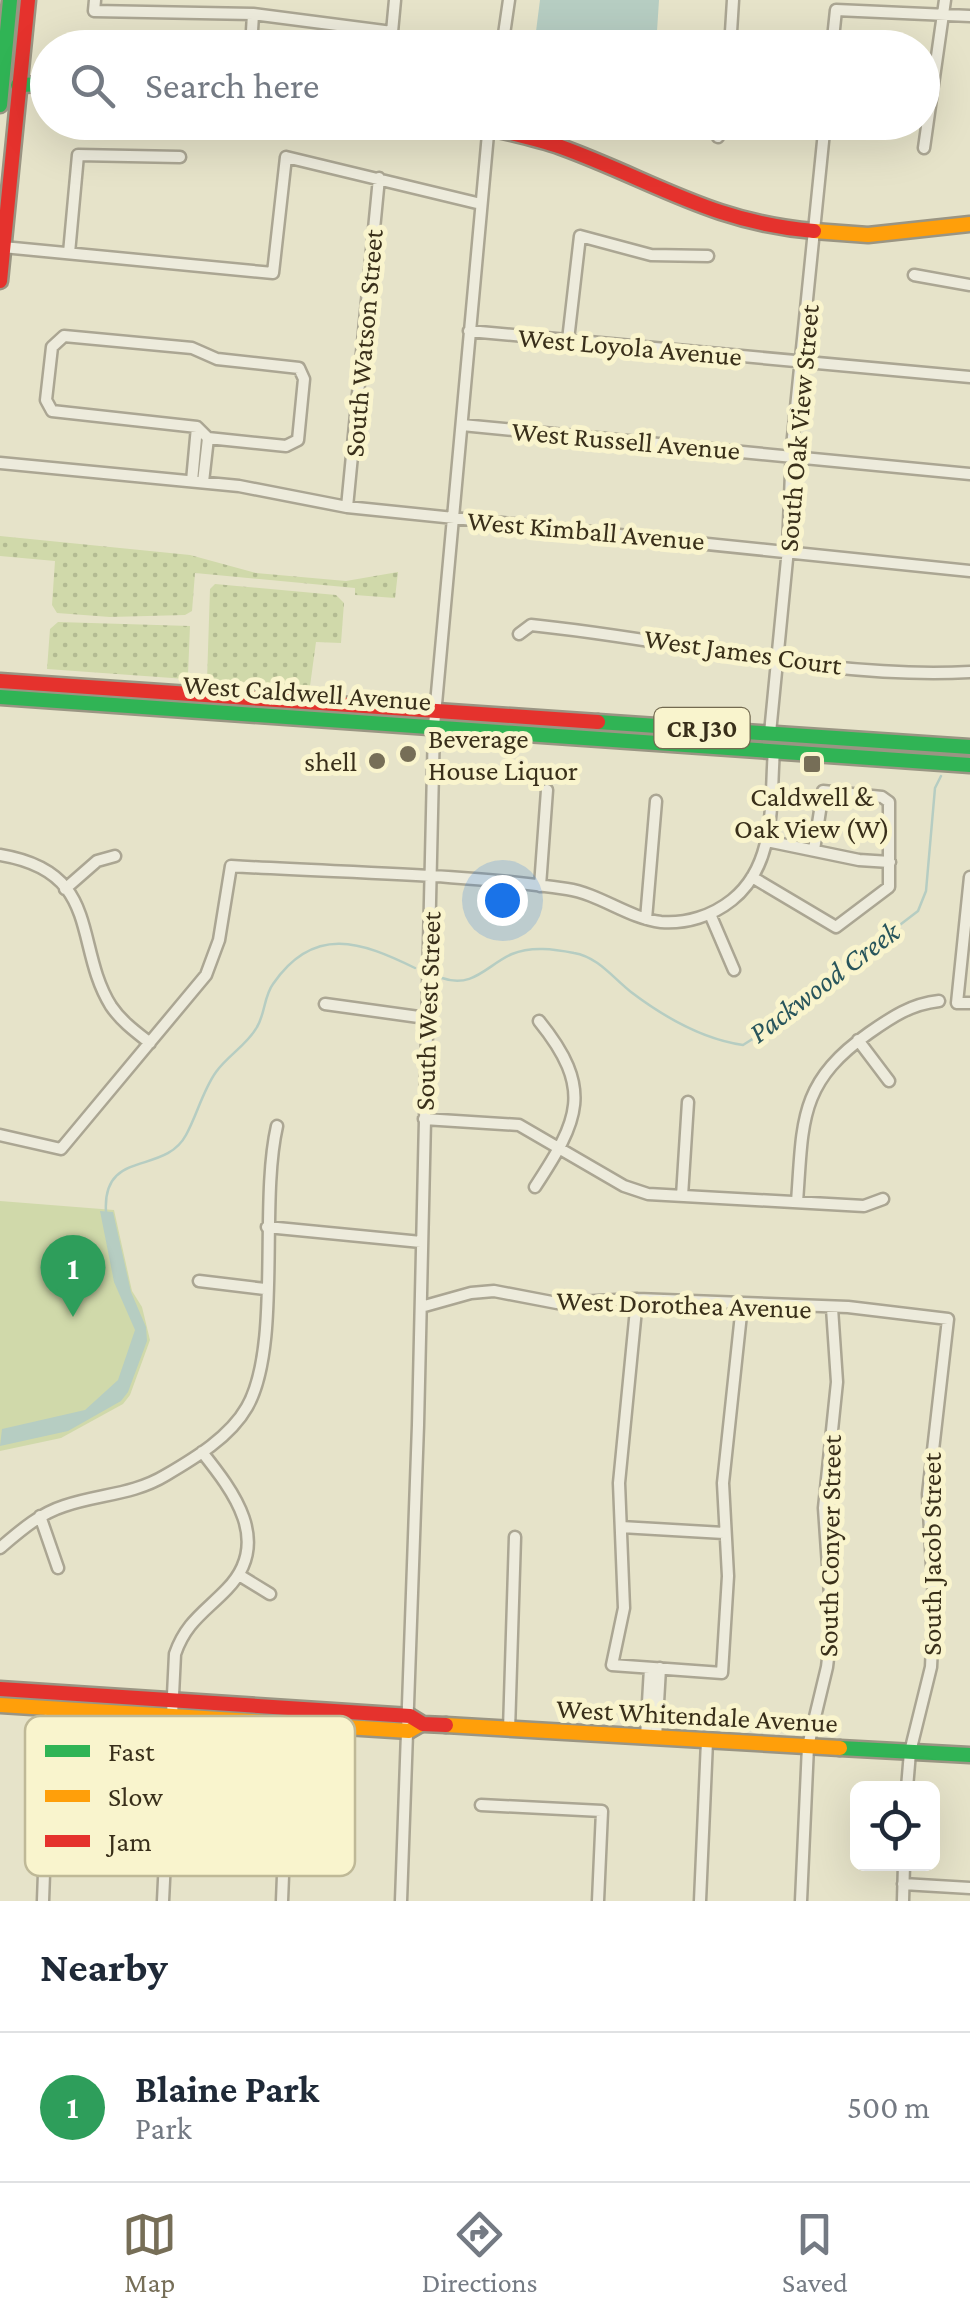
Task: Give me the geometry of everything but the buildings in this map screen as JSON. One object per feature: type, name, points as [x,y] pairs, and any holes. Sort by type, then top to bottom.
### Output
[{"type":"street","points":[[0,104],[10,0]]},
{"type":"street","points":[[0,280],[28,0]]},
{"type":"street","points":[[392,30],[395,0]]},
{"type":"street","points":[[505,30],[509,0]]},
{"type":"street","points":[[731,30],[733,0]]},
{"type":"street","points":[[940,30],[944,0]]},
{"type":"street","points":[[94,6],[253,14],[377,30]]},
{"type":"street","points":[[834,30],[836,10],[970,16]]},
{"type":"street","points":[[253,14],[253,30]]},
{"type":"street","points":[[1,86],[30,85]]},
{"type":"street","name":"South West Street","points":[[401,1901],[413,1724],[434,726],[487,140]]},
{"type":"street","points":[[536,140],[577,153],[712,212],[814,234],[886,234],[970,224]]},
{"type":"street","name":"South Oak View Street","points":[[770,733],[823,140]]},
{"type":"street","points":[[924,148],[925,140]]},
{"type":"street","points":[[70,254],[78,155],[180,157]]},
{"type":"street","points":[[3,246],[273,273],[286,158],[481,204]]},
{"type":"street","name":"South Watson Street","points":[[348,506],[378,178]]},
{"type":"street","points":[[568,340],[580,236],[651,255],[708,256]]},
{"type":"street","points":[[914,275],[970,285]]},
{"type":"street","name":"West Loyola Avenue","points":[[469,331],[970,377]]},
{"type":"street","points":[[64,336],[195,348],[219,360],[293,366],[302,372],[295,443],[208,438],[197,427],[52,412],[46,400],[52,342],[64,336]]},
{"type":"street","name":"West Russell Avenue","points":[[462,424],[970,474]]},
{"type":"street","points":[[197,427],[197,481]]},
{"type":"street","points":[[197,481],[208,438]]},
{"type":"street","name":"West Kimball Avenue","points":[[0,462],[197,481],[348,506],[970,571]]},
{"type":"street","name":"West James Court","points":[[520,634],[531,626],[931,674],[970,672]]},
{"type":"street","name":"West Caldwell Avenue","points":[[0,680],[970,747]]},
{"type":"street","points":[[105,704],[124,697],[187,701],[200,694]]},
{"type":"street","name":"West Caldwell Avenue","points":[[0,697],[970,765]]},
{"type":"street","points":[[676,744],[700,737],[762,740],[770,733]]},
{"type":"street","points":[[0,1136],[61,1148],[206,975],[218,940],[231,866],[540,886],[596,896],[646,919],[677,922],[710,914],[732,900],[752,877],[767,841],[774,750]]},
{"type":"street","points":[[540,886],[547,790]]},
{"type":"street","points":[[752,877],[836,928],[889,887],[890,805],[882,797],[824,791],[814,850]]},
{"type":"street","points":[[646,919],[656,802]]},
{"type":"street","points":[[767,841],[859,860],[890,862]]},
{"type":"street","points":[[0,855],[40,869],[65,889],[86,923],[102,986],[112,1006],[150,1043]]},
{"type":"street","points":[[65,889],[97,861],[114,856]]},
{"type":"street","points":[[970,877],[957,1003],[970,1004]]},
{"type":"street","points":[[710,914],[734,970]]},
{"type":"street","points":[[798,1202],[806,1103],[822,1074],[858,1040],[896,1014],[939,1001]]},
{"type":"street","points":[[325,1004],[426,1018]]},
{"type":"street","points":[[536,1187],[561,1148],[576,1113],[568,1062],[540,1021]]},
{"type":"street","points":[[858,1040],[889,1081]]},
{"type":"street","points":[[682,1196],[688,1102]]},
{"type":"street","points":[[424,1118],[503,1121],[561,1148],[624,1186],[648,1194],[864,1206],[883,1199]]},
{"type":"street","points":[[0,1548],[40,1516],[83,1500],[141,1488],[202,1452],[234,1424],[258,1382],[277,1126]]},
{"type":"street","points":[[267,1227],[421,1242]]},
{"type":"street","points":[[198,1281],[265,1289]]},
{"type":"street","name":"West Dorothea Avenue","points":[[421,1307],[494,1292],[557,1302],[637,1299],[832,1308],[948,1319]]},
{"type":"street","points":[[637,1299],[634,1356],[622,1438],[624,1608],[612,1666],[722,1672],[728,1576],[725,1452],[742,1305]]},
{"type":"street","name":"South Conyer Street","points":[[801,1901],[808,1746],[827,1667],[832,1624],[824,1508],[837,1382],[832,1308]]},
{"type":"street","name":"South Jacob Street","points":[[908,1781],[910,1752],[931,1667],[934,1602],[928,1494],[948,1319]]},
{"type":"street","points":[[170,1716],[175,1654],[188,1624],[239,1574],[247,1549],[246,1517],[240,1502],[202,1452]]},
{"type":"street","points":[[40,1516],[58,1568]]},
{"type":"street","points":[[621,1527],[724,1533]]},
{"type":"street","points":[[508,1730],[516,1537]]},
{"type":"street","points":[[239,1574],[270,1594]]},
{"type":"street","points":[[651,1738],[656,1668]]},
{"type":"street","name":"West Whitendale Avenue","points":[[0,1689],[229,1716]]},
{"type":"street","name":"West Whitendale Avenue","points":[[0,1705],[170,1708],[292,1716]]},
{"type":"street","points":[[50,1708],[50,1716]]},
{"type":"street","name":"West Whitendale Avenue","points":[[355,1720],[970,1756]]},
{"type":"street","name":"West Whitendale Avenue","points":[[355,1724],[413,1724]]},
{"type":"street","points":[[700,1901],[707,1741]]},
{"type":"street","points":[[480,1805],[602,1811],[598,1901]]},
{"type":"street","points":[[902,1901],[904,1871]]},
{"type":"street","points":[[43,1901],[44,1876]]},
{"type":"street","points":[[163,1901],[164,1876]]},
{"type":"street","points":[[282,1901],[283,1876]]},
{"type":"street","points":[[904,1884],[970,1888]]},
{"type":"green space","points":[[0,536],[190,555],[256,573],[346,581],[398,572],[395,598],[355,595],[355,588],[195,573],[192,611],[185,615],[110,617],[57,613],[52,605],[55,561],[0,556]]},
{"type":"green space","points":[[215,584],[336,595],[344,603],[341,643],[316,642],[310,686],[207,680],[210,589]]},
{"type":"green space","points":[[58,622],[190,626],[188,675],[186,679],[47,669],[50,629]]},
{"type":"green space","points":[[0,1201],[114,1210],[132,1291],[142,1307],[150,1340],[123,1404],[61,1438],[0,1451]]},
{"type":"shaded area","points":[[540,0],[659,0],[657,30],[536,30]]},
{"type":"shaded area","points":[[100,1211],[113,1212],[131,1292],[146,1327],[147,1341],[128,1392],[121,1401],[68,1431],[0,1446],[2,1429],[85,1410],[118,1380],[135,1330],[114,1282]]},
{"type":"waterway","name":"Packwood Creek","points":[[442,978],[471,978],[512,954],[527,950],[551,949],[583,955],[670,1018],[712,1038],[743,1045],[781,1021],[807,989],[828,980],[918,911],[926,891],[935,788],[941,776]]},
{"type":"waterway","name":"Packwood Creek","points":[[106,1212],[107,1192],[114,1179],[124,1170],[164,1155],[186,1135],[211,1079],[253,1033],[270,989],[289,965],[305,953],[340,944],[376,951],[415,968]]},
{"type":"traffic: fast","points":[[0,105],[10,0]]},
{"type":"traffic: fast","points":[[18,85],[30,85]]},
{"type":"traffic: fast","points":[[0,697],[970,765]]},
{"type":"traffic: fast","points":[[598,722],[970,747]]},
{"type":"traffic: fast","points":[[840,1748],[970,1755]]},
{"type":"traffic: slow","points":[[814,231],[868,235],[970,224]]},
{"type":"traffic: slow","points":[[0,1705],[173,1716]]},
{"type":"traffic: slow","points":[[355,1728],[409,1731],[421,1724]]},
{"type":"traffic: slow","points":[[446,1725],[840,1748]]},
{"type":"traffic: jam","points":[[0,281],[28,0]]},
{"type":"traffic: jam","points":[[538,140],[714,210],[814,231]]},
{"type":"traffic: jam","points":[[0,681],[598,722]]},
{"type":"traffic: jam","points":[[0,1689],[410,1716],[423,1724],[446,1725]]},
{"type":"place","name":"Beverage House Liquor","points":[[408,754]]},
{"type":"place","name":"shell","points":[[377,761]]},
{"type":"place","name":"Caldwell & Oak View (W)","points":[[812,764]]},
{"type":"place","name":"Blaine Park","points":[[73,1317]]}]
